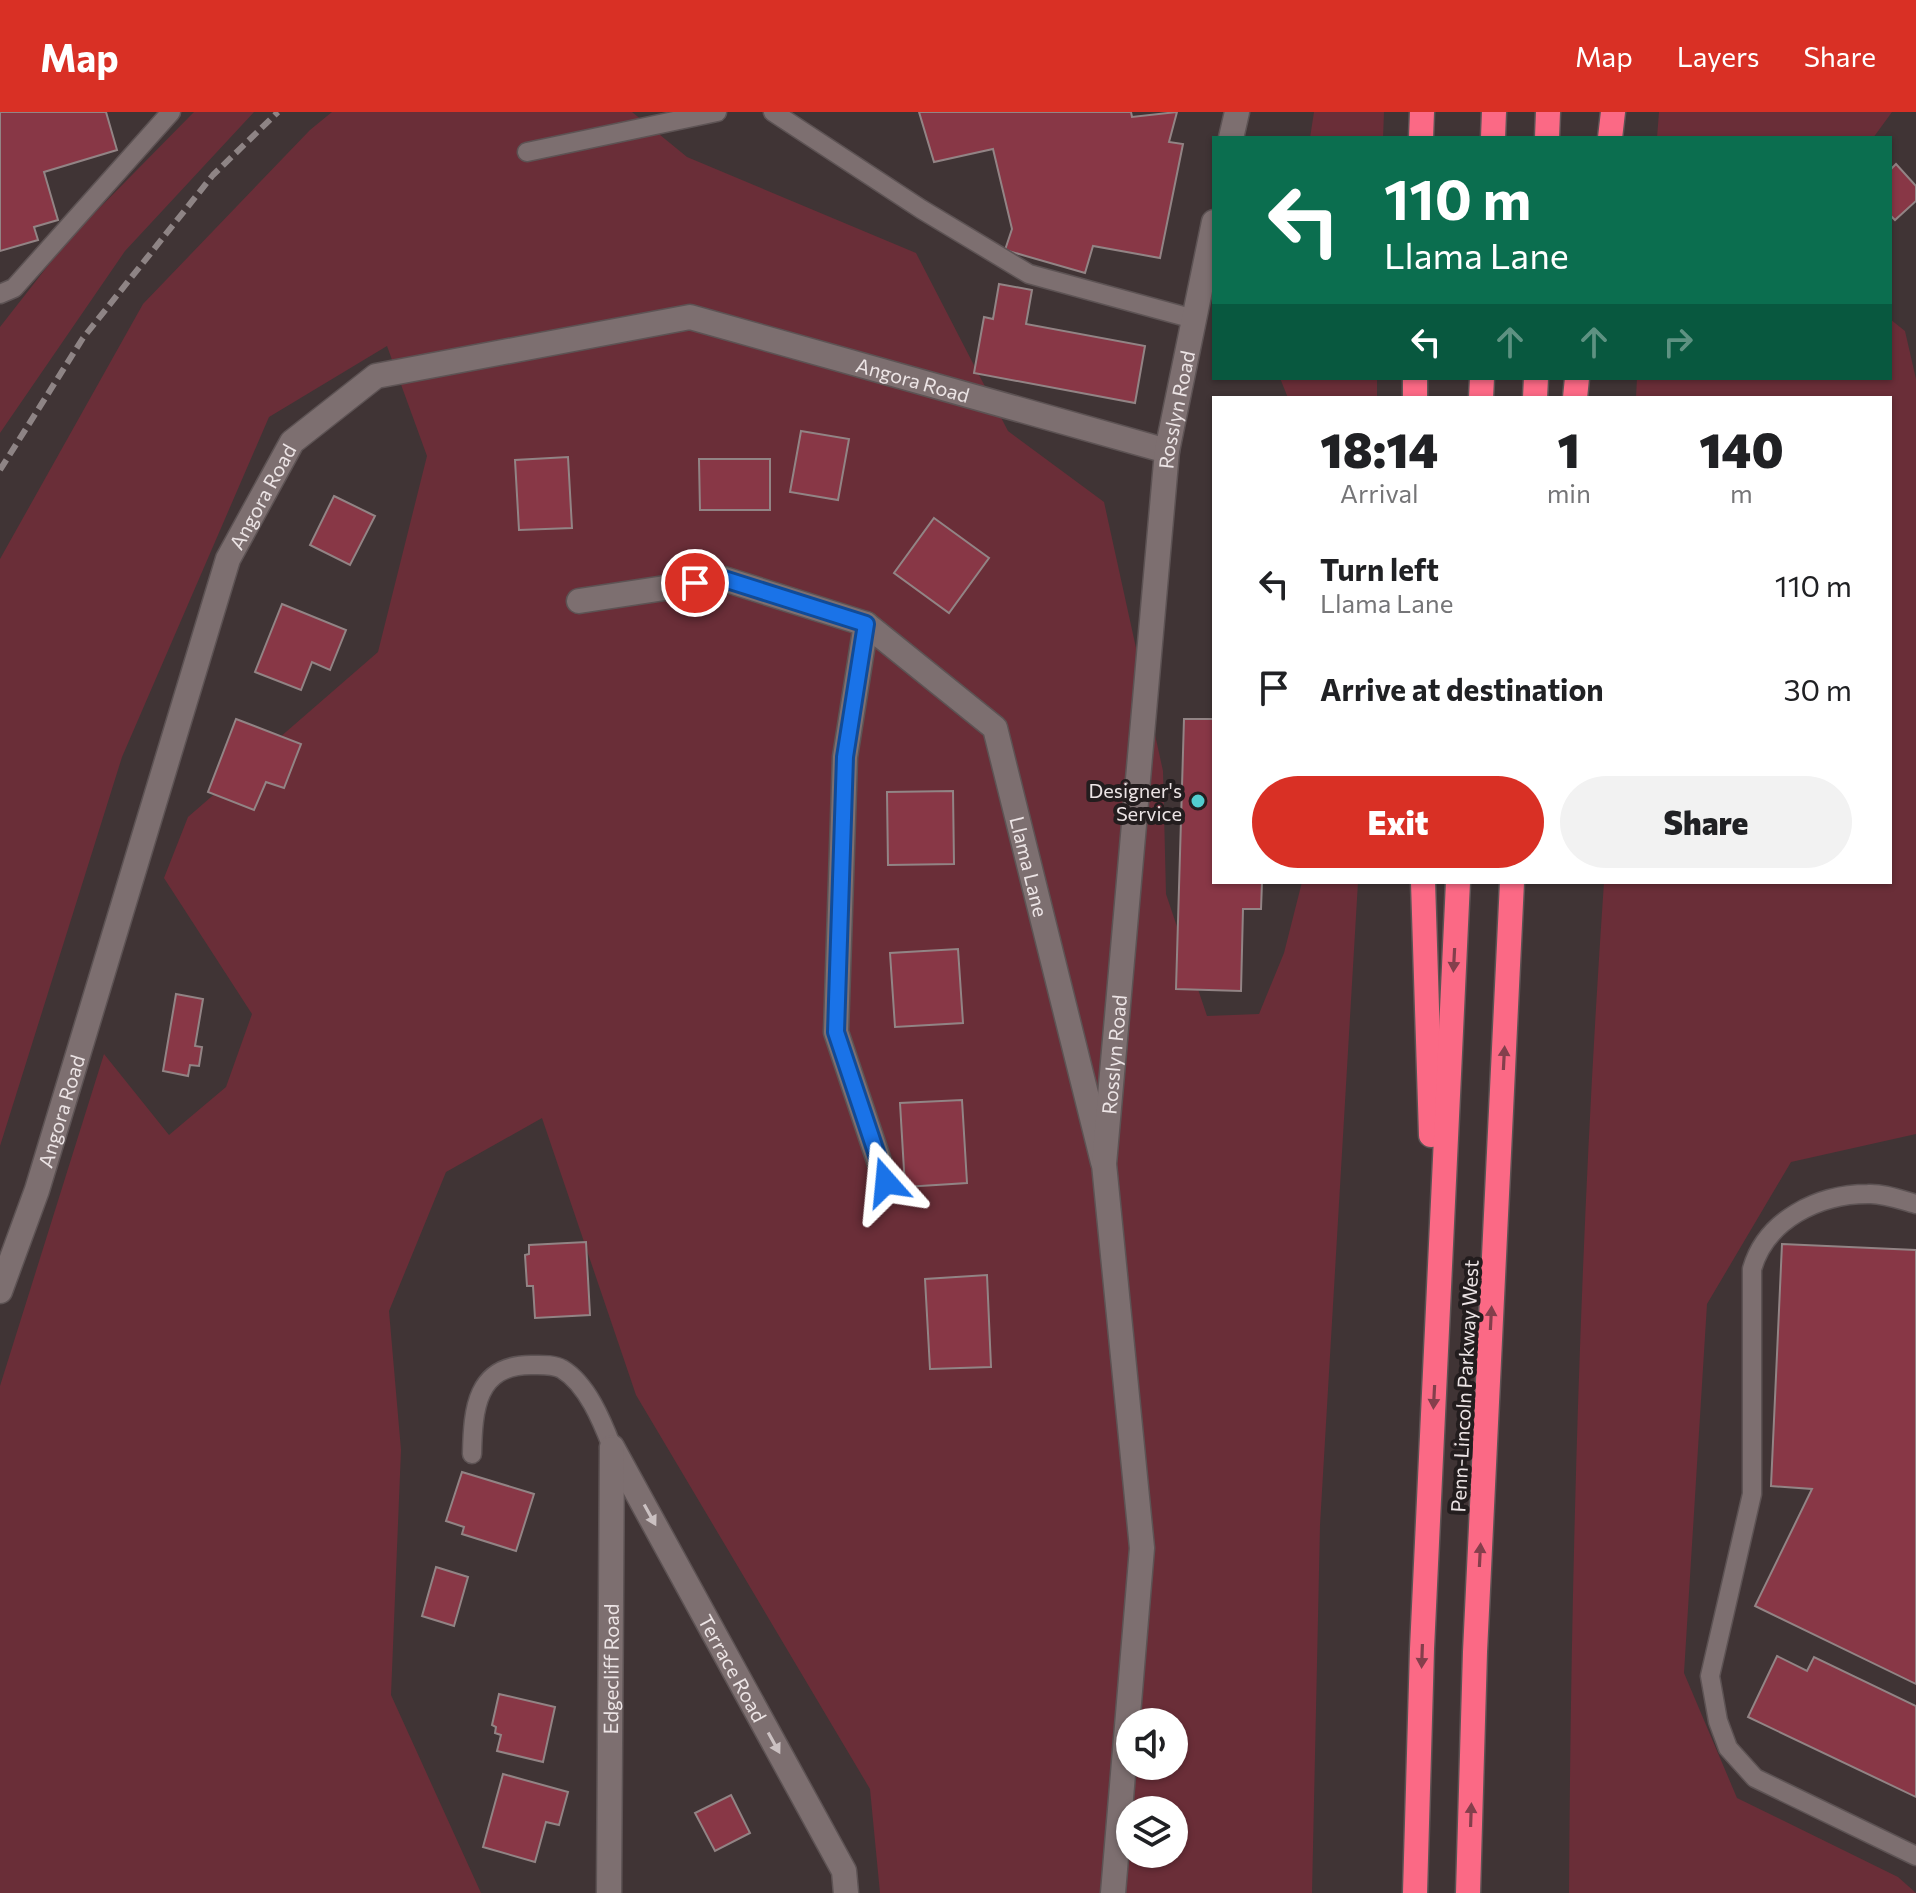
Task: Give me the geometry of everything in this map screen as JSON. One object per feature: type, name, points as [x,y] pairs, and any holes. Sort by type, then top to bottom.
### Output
[{"type":"highway","points":[[1421,136],[1422,112]]},
{"type":"highway","points":[[1493,136],[1494,112]]},
{"type":"highway","points":[[1547,136],[1548,112]]},
{"type":"highway","points":[[1610,136],[1613,112]]},
{"type":"highway","points":[[1423,884],[1437,1319]]},
{"type":"highway","name":"Penn-Lincoln Parkway West","points":[[1415,1893],[1437,1319],[1458,884]]},
{"type":"highway","name":"Penn-Lincoln Parkway West","points":[[1468,1893],[1475,1652],[1512,884]]},
{"type":"street","points":[[1231,136],[1237,112]]},
{"type":"street","name":"Rosslyn Road","points":[[1113,1893],[1142,1548],[1104,1164],[1167,451],[1212,232]]},
{"type":"street","name":"Angora Road","points":[[0,1291],[37,1190],[228,559],[292,442],[376,376],[690,317],[1167,451]]},
{"type":"street","name":"Llama Lane","points":[[579,601],[724,579],[866,624],[995,728],[1104,1164]]},
{"type":"street","points":[[866,624],[845,757],[836,1032],[886,1182]]},
{"type":"street","name":"Edgecliff Road","points":[[609,1893],[612,1447]]},
{"type":"street","name":"Terrace Road","points":[[612,1447],[844,1871],[846,1893]]},
{"type":"lane","points":[[0,294],[14,288],[171,112]]},
{"type":"lane","points":[[527,152],[717,112]]},
{"type":"lane","points":[[773,112],[921,209],[1029,274],[1194,319]]},
{"type":"lane","points":[[1916,1204],[1870,1193],[1837,1197],[1797,1212],[1774,1228],[1758,1248],[1752,1269],[1752,1494],[1710,1676],[1718,1721],[1728,1748],[1755,1778],[1916,1856]]},
{"type":"lane","points":[[472,1454],[473,1415],[487,1381],[511,1365],[549,1365],[563,1370],[600,1414],[612,1447]]},
{"type":"shaded area","points":[[194,112],[254,112],[125,251],[0,433],[0,327],[68,240]]},
{"type":"shaded area","points":[[332,112],[632,112],[687,157],[916,253],[1008,431],[1104,502],[1163,771],[1166,894],[1207,1016],[1259,1014],[1284,953],[1301,884],[1358,884],[1320,1525],[1312,1893],[880,1893],[870,1789],[636,1395],[542,1118],[446,1172],[389,1311],[401,1450],[391,1695],[481,1893],[0,1893],[0,1386],[104,1054],[169,1135],[226,1087],[252,1014],[164,878],[188,817],[378,652],[427,456],[387,346],[269,417],[122,757],[0,1146],[0,559],[143,304],[310,130]]},
{"type":"shaded area","points":[[1314,112],[1384,112],[1383,136],[1310,136]]},
{"type":"shaded area","points":[[1659,112],[1892,112],[1874,136],[1657,136]]},
{"type":"shaded area","points":[[1892,321],[1905,331],[1916,379],[1916,1134],[1791,1162],[1707,1304],[1684,1673],[1737,1798],[1898,1877],[1916,1893],[1569,1893],[1579,1387],[1589,1134],[1604,884],[1892,884],[1892,396],[1636,396],[1637,380],[1892,380]]},
{"type":"shaded area","points":[[1281,380],[1377,380],[1377,396],[1287,396]]},
{"type":"building","points":[[0,112],[106,112],[117,150],[44,172],[58,220],[34,227],[38,240],[0,251]]},
{"type":"building","points":[[919,112],[1131,112],[1132,117],[1177,112],[1169,142],[1183,144],[1160,258],[1093,246],[1085,273],[1005,250],[1012,229],[993,149],[934,162]]},
{"type":"building","points":[[1896,164],[1916,186],[1916,201],[1895,220],[1892,217],[1892,168]]},
{"type":"building","points":[[999,284],[1032,290],[1026,324],[1145,346],[1135,403],[974,373],[984,317],[993,319]]},
{"type":"building","points":[[801,431],[849,439],[838,500],[790,492]]},
{"type":"building","points":[[568,457],[572,528],[519,530],[515,460]]},
{"type":"building","points":[[699,459],[770,459],[770,510],[700,510]]},
{"type":"building","points":[[334,496],[375,516],[350,565],[310,545]]},
{"type":"building","points":[[934,518],[989,558],[949,613],[894,573]]},
{"type":"building","points":[[282,604],[346,630],[330,670],[312,662],[301,690],[255,672]]},
{"type":"building","points":[[236,719],[301,744],[284,788],[266,782],[254,810],[208,792]]},
{"type":"building","name":"Designer's Service","points":[[1184,719],[1212,719],[1212,884],[1262,884],[1261,909],[1243,909],[1241,991],[1176,989]]},
{"type":"building","points":[[953,791],[954,864],[888,865],[887,792]]},
{"type":"building","points":[[958,949],[963,1023],[895,1027],[890,953]]},
{"type":"building","points":[[176,994],[203,999],[195,1046],[202,1047],[199,1066],[190,1065],[188,1076],[163,1071]]},
{"type":"building","points":[[962,1100],[967,1183],[905,1187],[900,1103]]},
{"type":"building","points":[[586,1242],[590,1315],[535,1318],[533,1286],[527,1286],[525,1255],[529,1254],[529,1245]]},
{"type":"building","points":[[1782,1244],[1916,1250],[1916,1684],[1755,1606],[1812,1489],[1771,1486]]},
{"type":"building","points":[[987,1275],[991,1367],[930,1369],[925,1279]]},
{"type":"building","points":[[462,1472],[534,1494],[516,1551],[462,1534],[464,1527],[446,1521]]},
{"type":"building","points":[[436,1567],[468,1577],[454,1626],[422,1616]]},
{"type":"building","points":[[1777,1656],[1807,1671],[1814,1657],[1916,1706],[1916,1797],[1748,1717]]},
{"type":"building","points":[[499,1694],[555,1707],[543,1762],[497,1751],[501,1735],[495,1733],[496,1727],[492,1725]]},
{"type":"building","points":[[503,1774],[568,1792],[559,1825],[546,1822],[535,1862],[483,1847]]},
{"type":"building","points":[[731,1795],[750,1833],[715,1851],[695,1813]]},
{"type":"railway","points":[[0,470],[83,338],[213,175],[278,112]]},
{"type":"place","name":"Designer's Service","points":[[1198,801]]},
{"type":"route","points":[[695,583],[724,579],[866,624],[845,757],[836,1032],[886,1182]]}]
